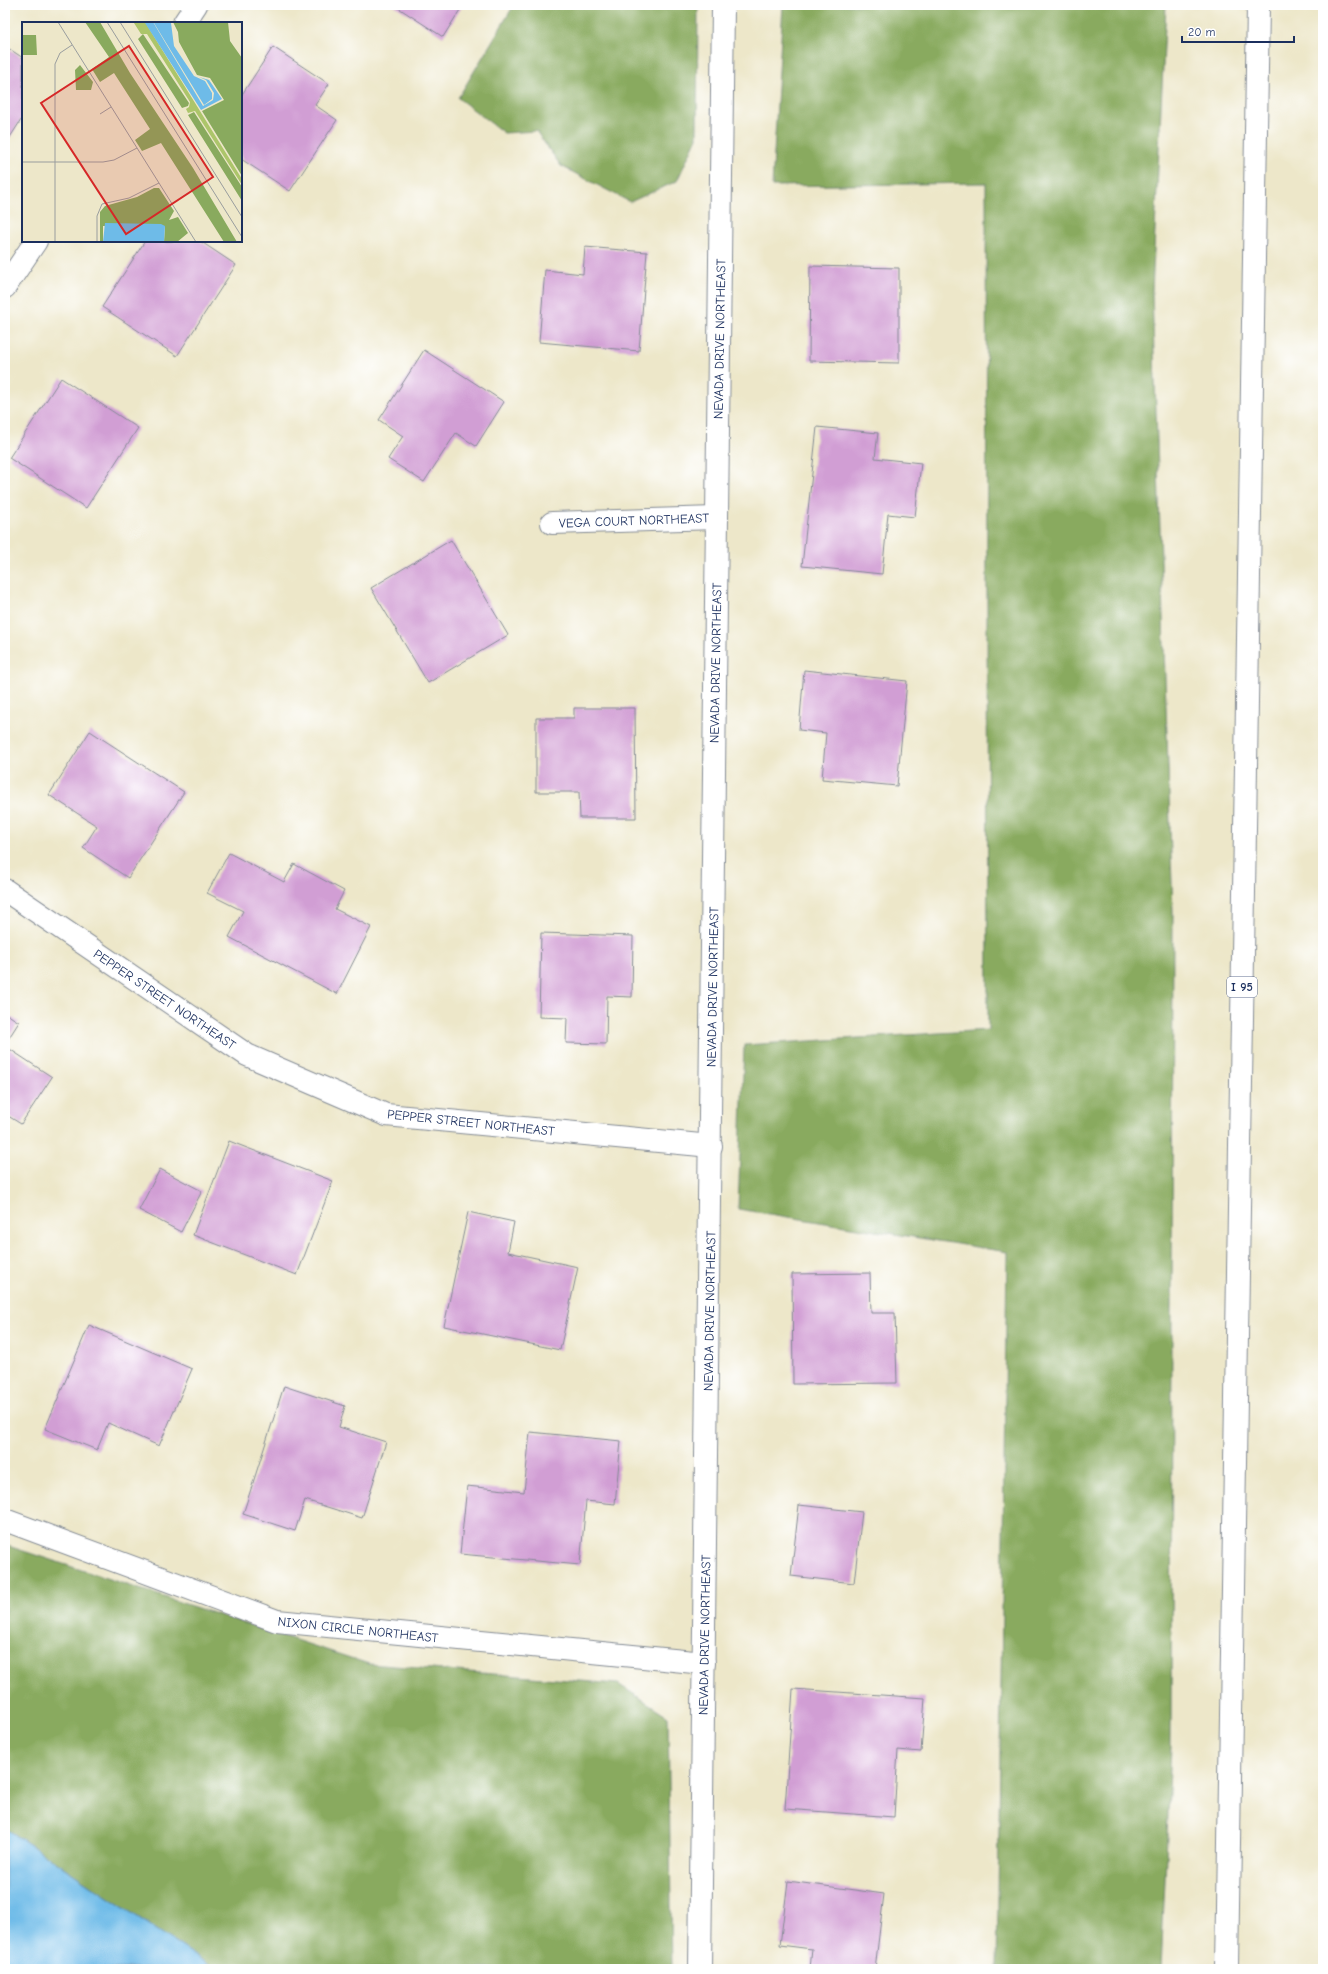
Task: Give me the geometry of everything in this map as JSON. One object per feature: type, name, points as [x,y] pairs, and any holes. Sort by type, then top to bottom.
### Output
[{"type":"main road","points":[[185,22],[196,5]]},
{"type":"main road","name":"NEVADA DRIVE NORTHEAST","points":[[700,1969],[711,1146],[716,518],[723,5]]},
{"type":"main road","name":"I 95","points":[[1227,1969],[1258,5]]},
{"type":"main road","points":[[5,287],[35,242]]},
{"type":"main road","name":"VEGA COURT NORTHEAST","points":[[552,523],[716,518]]},
{"type":"main road","name":"PEPPER STREET NORTHEAST","points":[[5,890],[247,1055],[386,1115],[711,1146]]},
{"type":"main road","name":"NIXON CIRCLE NORTHEAST","points":[[5,1520],[277,1621],[704,1663]]},
{"type":"green space","points":[[514,5],[698,5],[697,138],[677,181],[630,202],[561,166],[536,131],[504,133],[458,98]]},
{"type":"green space","points":[[783,5],[1166,5],[1152,292],[1173,912],[1171,1747],[1161,1969],[997,1969],[1007,1252],[738,1209],[744,1045],[988,1030],[986,183],[772,186]]},
{"type":"green space","points":[[5,1545],[369,1664],[618,1684],[668,1716],[672,1969],[215,1969],[5,1828]]},
{"type":"water","points":[[5,1828],[215,1969],[5,1969]]},
{"type":"building","points":[[394,5],[463,5],[443,37]]},
{"type":"building","points":[[5,46],[22,57],[22,119],[5,145]]},
{"type":"building","points":[[273,47],[329,84],[315,105],[337,120],[290,191],[242,160],[242,94]]},
{"type":"building","points":[[144,242],[202,242],[236,265],[177,356],[102,307]]},
{"type":"building","points":[[585,247],[647,252],[639,351],[539,342],[545,270],[583,274]]},
{"type":"building","points":[[810,266],[899,268],[899,363],[809,361]]},
{"type":"building","points":[[424,350],[504,402],[476,446],[456,433],[424,482],[388,459],[403,436],[379,420]]},
{"type":"building","points":[[61,378],[138,428],[86,508],[9,458]]},
{"type":"building","points":[[817,427],[878,433],[875,458],[921,463],[915,517],[888,514],[882,574],[802,566]]},
{"type":"building","points":[[451,540],[508,635],[428,683],[371,588]]},
{"type":"building","points":[[804,670],[907,681],[897,786],[822,779],[826,733],[799,730]]},
{"type":"building","points":[[574,708],[635,708],[636,818],[580,818],[579,792],[536,792],[536,718],[574,718]]},
{"type":"building","points":[[90,731],[184,792],[128,878],[83,848],[97,826],[49,795]]},
{"type":"building","points":[[229,853],[284,882],[294,864],[344,891],[335,909],[371,927],[337,994],[229,937],[243,911],[207,893]]},
{"type":"building","points":[[541,933],[633,936],[632,997],[607,996],[606,1044],[566,1043],[567,1018],[539,1017]]},
{"type":"building","points":[[5,1013],[19,1022],[5,1044]]},
{"type":"building","points":[[5,1046],[52,1077],[21,1124],[5,1114]]},
{"type":"building","points":[[229,1141],[333,1181],[297,1275],[193,1235]]},
{"type":"building","points":[[160,1169],[202,1191],[181,1232],[139,1210]]},
{"type":"building","points":[[468,1212],[514,1222],[508,1252],[578,1267],[560,1350],[444,1326]]},
{"type":"building","points":[[870,1273],[871,1313],[895,1313],[897,1383],[793,1384],[792,1274]]},
{"type":"building","points":[[89,1325],[192,1369],[159,1446],[108,1423],[97,1450],[45,1429]]},
{"type":"building","points":[[284,1386],[345,1406],[339,1427],[386,1442],[362,1518],[305,1500],[295,1531],[243,1514]]},
{"type":"building","points":[[530,1432],[621,1441],[615,1504],[586,1501],[580,1565],[460,1554],[467,1486],[524,1492]]},
{"type":"building","points":[[799,1505],[862,1512],[854,1583],[791,1576]]},
{"type":"building","points":[[793,1689],[925,1698],[921,1752],[898,1750],[894,1817],[785,1809]]},
{"type":"building","points":[[788,1881],[884,1894],[875,1969],[810,1969],[812,1949],[780,1945]]}]
